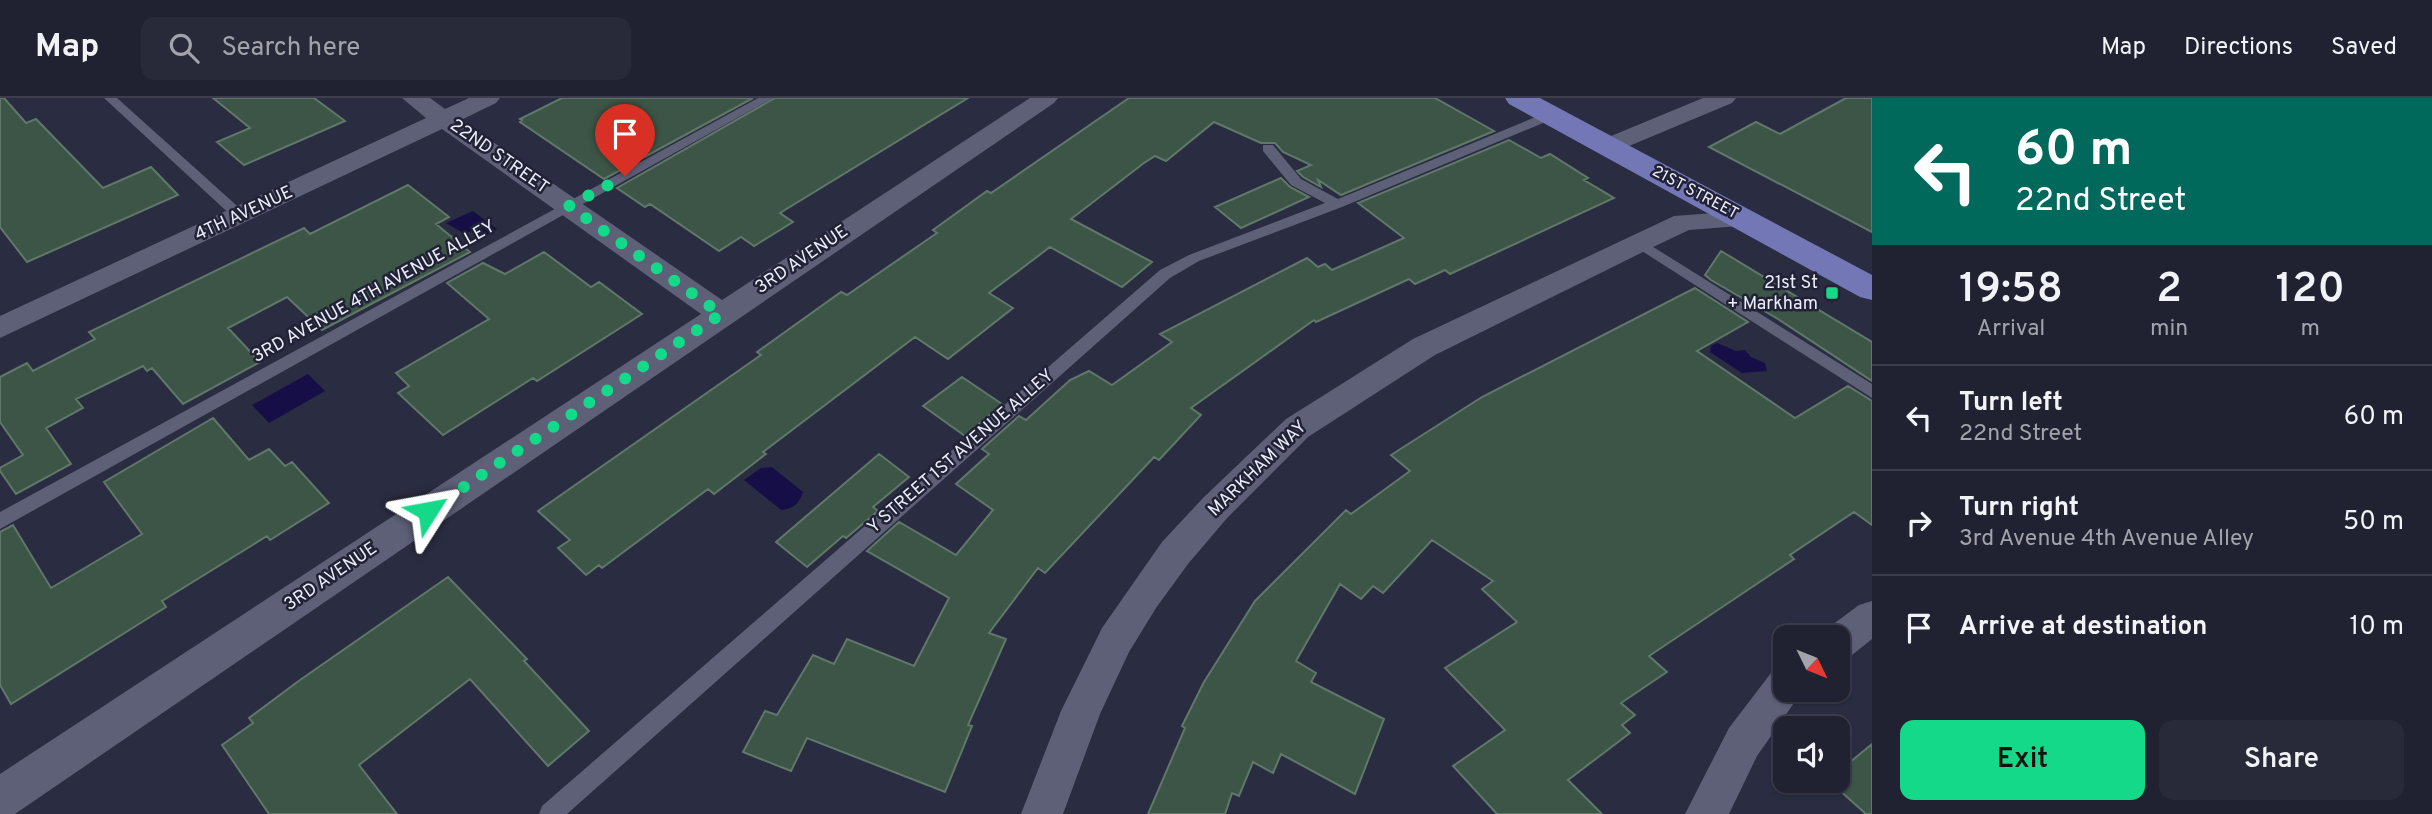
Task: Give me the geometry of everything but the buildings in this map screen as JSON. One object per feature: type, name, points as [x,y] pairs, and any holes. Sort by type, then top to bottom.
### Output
[{"type":"main road","name":"21ST STREET","points":[[1519,98],[1608,146],[1687,206],[1742,219],[1872,289]]},
{"type":"street","name":"22ND STREET","points":[[414,98],[721,314]]},
{"type":"street","name":"4TH AVENUE","points":[[0,328],[488,98]]},
{"type":"street","name":"3RD AVENUE","points":[[0,799],[1046,98]]},
{"type":"street","points":[[1608,146],[1724,98]]},
{"type":"street","name":"MARKHAM WAY","points":[[1042,814],[1082,711],[1115,640],[1175,553],[1255,466],[1297,428],[1424,347],[1639,243],[1687,206]]},
{"type":"street","points":[[1850,634],[1872,617]]},
{"type":"street","points":[[1706,814],[1742,741],[1773,701]]},
{"type":"lane","points":[[110,98],[240,216]]},
{"type":"lane","name":"3RD AVENUE 4TH AVENUE ALLEY","points":[[0,521],[767,98]]},
{"type":"lane","name":"Y STREET 1ST AVENUE ALLEY","points":[[550,814],[1150,285],[1194,258],[1337,204],[1550,115]]},
{"type":"lane","points":[[1268,148],[1296,181],[1337,204]]},
{"type":"lane","points":[[1639,243],[1872,392]]},
{"type":"shaded area","points":[[473,211],[497,229],[482,238],[473,230],[465,234],[446,223]]},
{"type":"shaded area","points":[[1717,343],[1736,351],[1745,350],[1751,357],[1765,363],[1767,371],[1742,373],[1710,352],[1711,346]]},
{"type":"shaded area","points":[[308,374],[325,391],[269,423],[252,405]]},
{"type":"shaded area","points":[[772,467],[803,492],[792,507],[781,510],[744,480],[761,468]]},
{"type":"place","name":"21st St + Markham","points":[[1832,293]]},
{"type":"route","points":[[428,511],[721,314],[569,206],[625,176]]}]
